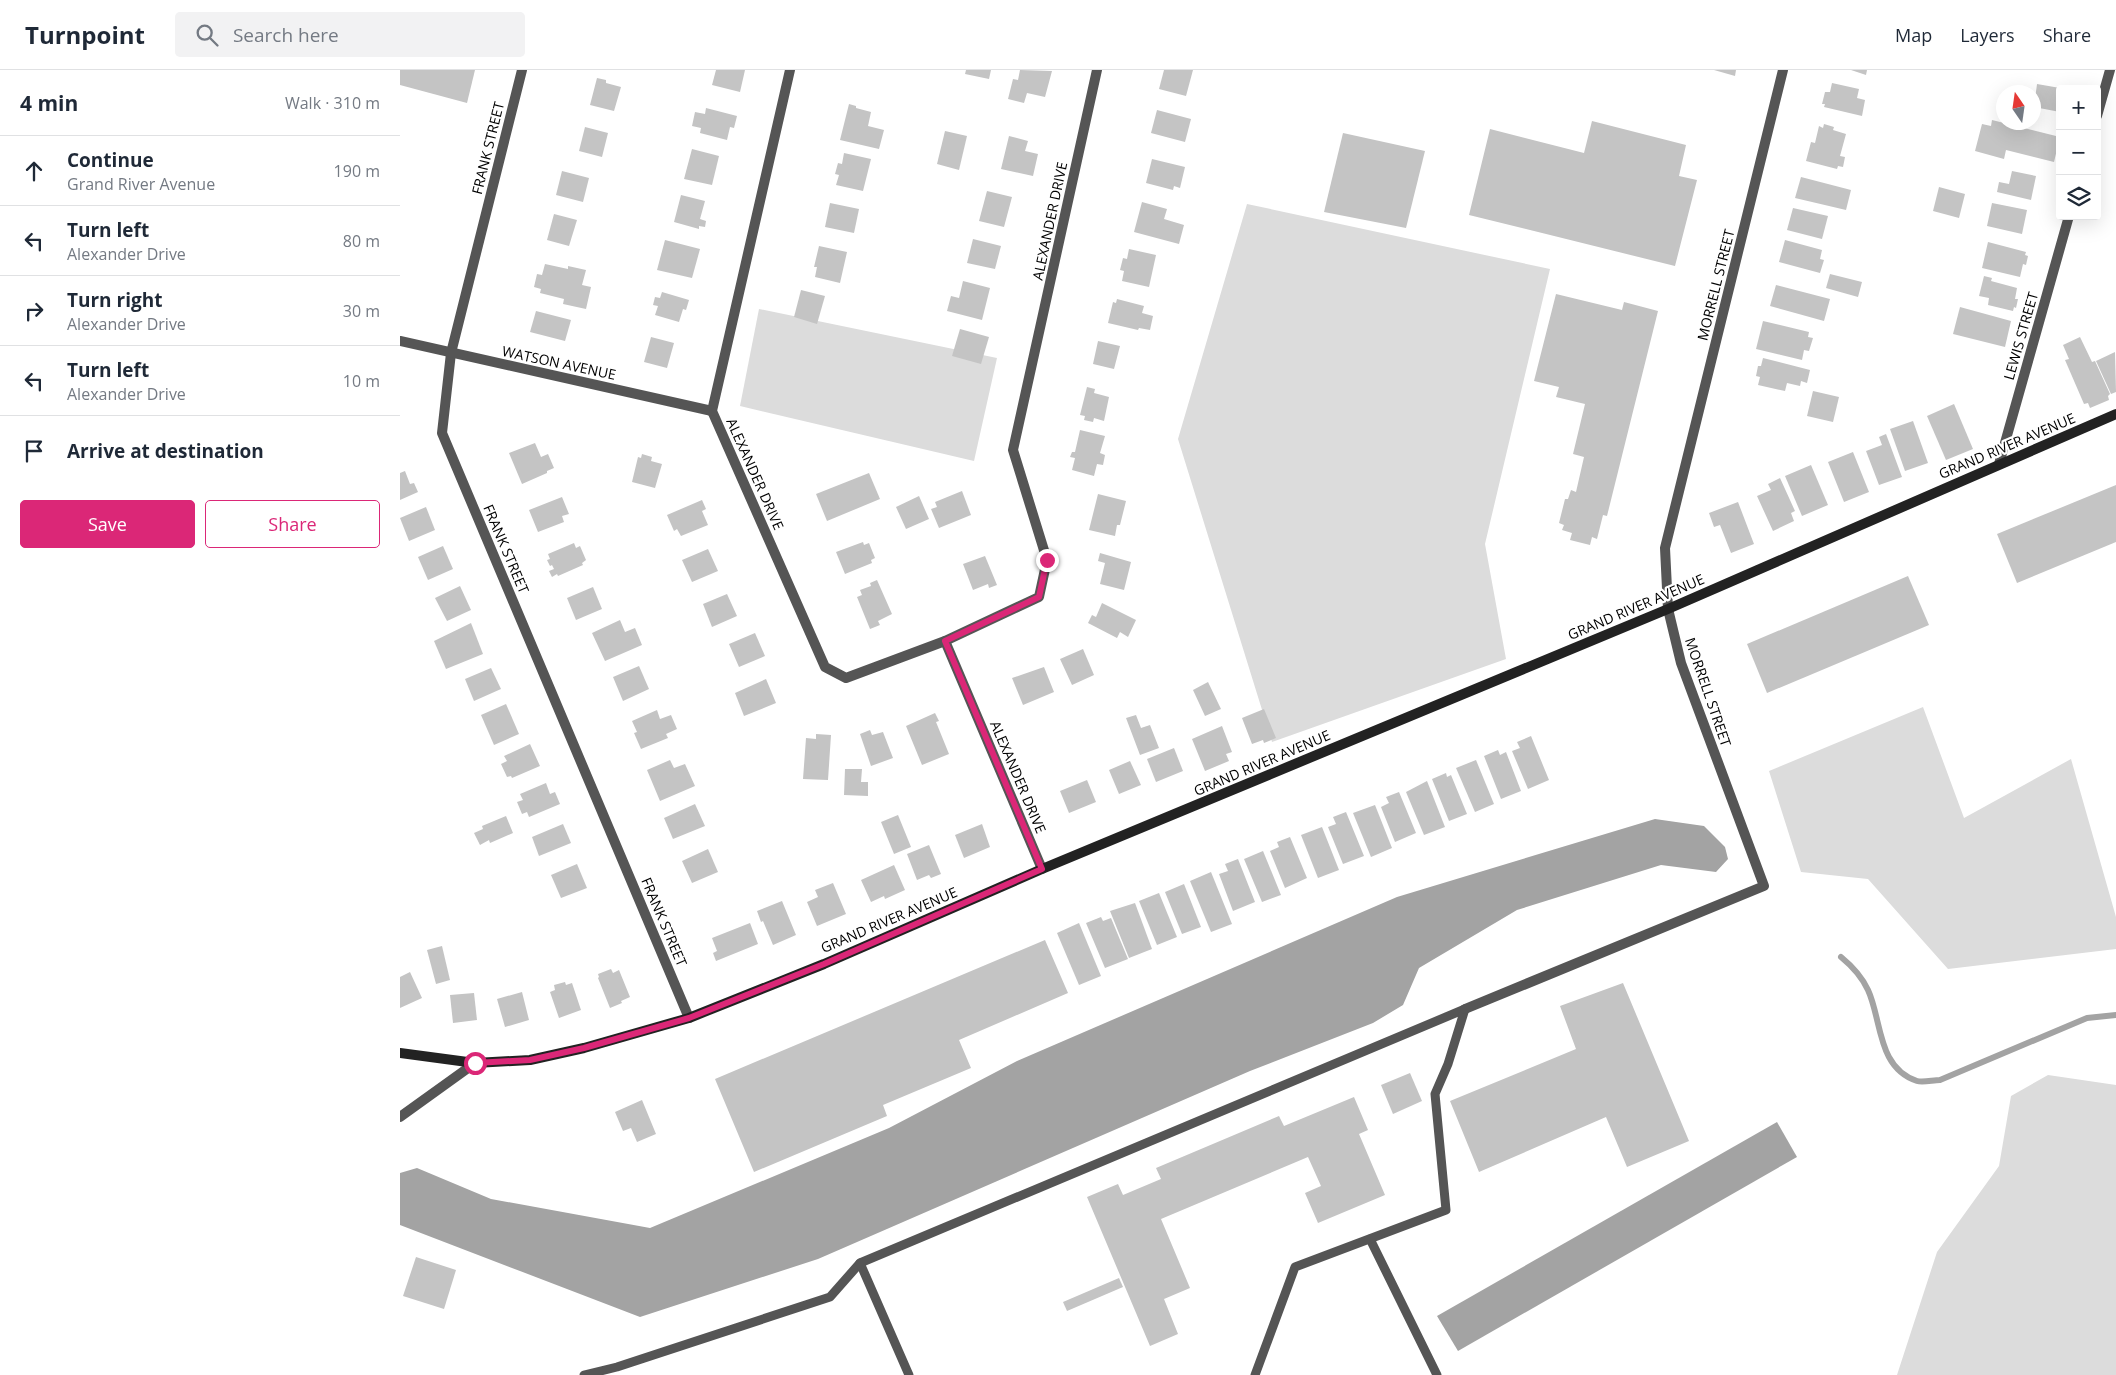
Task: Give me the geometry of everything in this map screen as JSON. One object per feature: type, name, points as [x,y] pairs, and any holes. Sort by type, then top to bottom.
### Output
[{"type":"street","name":"FRANK STREET","points":[[522,70],[450,353],[442,433],[689,1018]]},
{"type":"street","name":"ALEXANDER DRIVE","points":[[790,70],[712,411],[824,667],[846,678],[945,641],[1039,597],[1047,560],[1013,450],[1097,70]]},
{"type":"street","name":"MORRELL STREET","points":[[1465,1009],[1764,886],[1681,663],[1668,609],[1665,548],[1783,70]]},
{"type":"street","points":[[2101,102],[2110,70]]},
{"type":"street","name":"LEWIS STREET","points":[[1999,464],[2068,220]]},
{"type":"street","name":"WATSON AVENUE","points":[[400,340],[450,353],[712,411]]},
{"type":"street","name":"GRAND RIVER AVENUE","points":[[400,1053],[475,1063],[530,1060],[584,1048],[689,1018],[824,964],[1042,869],[1668,609],[2116,414]]},
{"type":"street","name":"ALEXANDER DRIVE","points":[[945,641],[1042,869]]},
{"type":"street","points":[[400,1118],[475,1063]]},
{"type":"lane","points":[[1255,1375],[1295,1267],[1446,1210],[1435,1094],[1448,1064],[1465,1009]]},
{"type":"lane","points":[[584,1375],[617,1367],[830,1297],[860,1263],[1465,1009]]},
{"type":"lane","points":[[1370,1239],[1437,1375]]},
{"type":"lane","points":[[860,1263],[909,1375]]},
{"type":"shaded area","points":[[1247,204],[1550,269],[1485,544],[1506,659],[1272,742],[1178,439]]},
{"type":"shaded area","points":[[759,309],[997,358],[974,461],[740,406]]},
{"type":"shaded area","points":[[1923,707],[1964,818],[2071,759],[2116,917],[2116,949],[1948,969],[1868,879],[1801,872],[1769,771]]},
{"type":"shaded area","points":[[1655,819],[1704,826],[1725,847],[1728,859],[1716,872],[1661,865],[1517,910],[1419,968],[1403,1005],[1373,1023],[1250,1071],[818,1259],[640,1317],[400,1225],[400,1173],[417,1168],[491,1199],[650,1228],[889,1128],[1017,1061],[1397,897]]},
{"type":"shaded area","points":[[2048,1075],[2116,1085],[2116,1375],[1897,1375],[1937,1252],[1999,1166],[2011,1096]]},
{"type":"shaded area","points":[[1777,1122],[1797,1157],[1458,1351],[1437,1316]]},
{"type":"building","points":[[400,70],[475,70],[467,103],[400,85]]},
{"type":"building","points":[[716,70],[745,70],[740,92],[712,85]]},
{"type":"building","points":[[966,70],[991,70],[989,79],[965,74]]},
{"type":"building","points":[[1020,70],[1052,71],[1045,97],[1027,93],[1024,103],[1008,99],[1013,79],[1018,80]]},
{"type":"building","points":[[1164,70],[1193,70],[1186,96],[1159,89]]},
{"type":"building","points":[[1714,70],[1736,70],[1735,76]]},
{"type":"building","points":[[1851,70],[1867,70],[1866,75]]},
{"type":"building","points":[[597,78],[606,80],[606,83],[621,87],[614,111],[590,105]]},
{"type":"building","points":[[1832,83],[1859,89],[1857,98],[1865,100],[1862,116],[1824,107],[1825,104],[1822,104],[1825,92],[1830,92]]},
{"type":"building","points":[[2037,84],[2056,87],[2056,111],[2041,108],[2041,85]]},
{"type":"building","points":[[849,104],[871,112],[868,126],[884,130],[879,149],[840,140]]},
{"type":"building","points":[[706,108],[737,116],[734,128],[730,127],[727,140],[700,133],[701,128],[692,126],[695,112],[705,114]]},
{"type":"building","points":[[1157,110],[1191,119],[1185,142],[1151,133]]},
{"type":"building","points":[[1992,120],[1996,121],[1996,130],[2032,130],[2056,136],[2054,162],[2006,150],[2004,159],[1975,151],[1982,124],[1991,126]]},
{"type":"building","points":[[1592,121],[1686,145],[1679,176],[1697,180],[1675,266],[1469,215],[1490,129],[1584,153]]},
{"type":"building","points":[[1824,124],[1834,127],[1833,130],[1846,134],[1840,156],[1845,157],[1843,167],[1838,166],[1837,169],[1806,161],[1811,142],[1815,143],[1819,126],[1823,128]]},
{"type":"building","points":[[585,127],[608,133],[602,157],[579,151]]},
{"type":"building","points":[[945,131],[967,136],[959,170],[937,164]]},
{"type":"building","points":[[1343,133],[1425,151],[1406,228],[1324,212]]},
{"type":"building","points":[[1009,136],[1028,141],[1025,151],[1038,154],[1033,176],[1001,169]]},
{"type":"building","points":[[692,149],[719,156],[712,185],[684,179]]},
{"type":"building","points":[[844,153],[871,159],[863,191],[836,185],[839,175],[835,174],[838,163],[842,164]]},
{"type":"building","points":[[1152,159],[1185,167],[1180,188],[1174,186],[1173,190],[1146,183]]},
{"type":"building","points":[[562,171],[589,178],[583,202],[556,195]]},
{"type":"building","points":[[2012,171],[2036,176],[2031,200],[1997,192],[1999,182],[2009,184]]},
{"type":"building","points":[[1801,177],[1851,190],[1846,210],[1795,198]]},
{"type":"building","points":[[1939,187],[1965,194],[1959,218],[1933,211]]},
{"type":"building","points":[[987,191],[1012,197],[1004,227],[979,221]]},
{"type":"building","points":[[681,195],[705,201],[700,219],[706,221],[705,227],[699,226],[699,229],[674,222]]},
{"type":"building","points":[[1142,202],[1167,209],[1164,219],[1184,225],[1179,244],[1134,232]]},
{"type":"building","points":[[830,203],[859,209],[854,233],[825,227]]},
{"type":"building","points":[[1992,203],[2027,210],[2022,234],[1987,226]]},
{"type":"building","points":[[1793,208],[1828,216],[1822,239],[1787,230]]},
{"type":"building","points":[[554,214],[577,220],[569,246],[547,240]]},
{"type":"building","points":[[973,239],[1001,246],[995,269],[967,263]]},
{"type":"building","points":[[665,240],[700,249],[692,278],[657,270]]},
{"type":"building","points":[[1785,240],[1822,250],[1820,259],[1824,260],[1820,273],[1779,262]]},
{"type":"building","points":[[1988,242],[2026,252],[2025,255],[2028,256],[2026,265],[2023,264],[2020,277],[1982,268]]},
{"type":"building","points":[[819,246],[847,252],[840,283],[815,277],[817,267],[814,267]]},
{"type":"building","points":[[1129,249],[1156,255],[1149,287],[1122,281],[1124,271],[1120,270],[1123,258],[1127,259]]},
{"type":"building","points":[[545,264],[568,269],[568,266],[586,270],[582,285],[591,287],[586,309],[563,304],[564,299],[540,293],[541,289],[534,287],[537,274],[542,275]]},
{"type":"building","points":[[1830,274],[1862,282],[1858,297],[1826,288]]},
{"type":"building","points":[[1984,276],[1992,278],[1991,281],[2017,288],[2015,299],[2018,299],[2016,308],[2014,307],[2013,311],[1988,305],[1989,298],[1979,296]]},
{"type":"building","points":[[963,281],[990,288],[982,320],[947,311],[951,296],[959,298]]},
{"type":"building","points":[[1776,285],[1830,299],[1824,321],[1770,306]]},
{"type":"building","points":[[801,290],[825,296],[817,324],[794,317]]},
{"type":"building","points":[[662,292],[689,300],[686,310],[683,309],[679,322],[655,315],[658,306],[653,305],[655,297],[660,298]]},
{"type":"building","points":[[1556,294],[1622,310],[1624,302],[1658,311],[1607,516],[1603,515],[1597,539],[1592,537],[1590,545],[1570,540],[1572,533],[1562,530],[1564,525],[1559,523],[1565,499],[1568,499],[1571,490],[1576,492],[1584,457],[1573,454],[1585,404],[1556,397],[1559,387],[1534,381]]},
{"type":"building","points":[[1117,299],[1144,306],[1142,313],[1153,316],[1150,330],[1139,328],[1138,330],[1108,323],[1113,302],[1116,303]]},
{"type":"building","points":[[1960,307],[2011,321],[2005,347],[1953,334]]},
{"type":"building","points":[[536,311],[571,320],[565,341],[530,332]]},
{"type":"building","points":[[1763,321],[1809,332],[1808,337],[1813,338],[1809,351],[1804,350],[1802,360],[1756,349]]},
{"type":"building","points":[[960,329],[989,337],[981,364],[952,356]]},
{"type":"building","points":[[651,337],[674,343],[667,368],[644,362]]},
{"type":"building","points":[[2080,337],[2092,362],[2095,361],[2110,394],[2108,396],[2109,400],[2090,408],[2088,403],[2084,404],[2065,360],[2069,359],[2063,345]]},
{"type":"building","points":[[1098,341],[1120,346],[1114,369],[1093,364]]},
{"type":"building","points":[[2115,352],[2116,392],[2111,394],[2096,361]]},
{"type":"building","points":[[1763,358],[1810,370],[1807,383],[1801,381],[1800,386],[1787,383],[1785,391],[1758,385],[1760,377],[1756,376],[1758,366],[1761,366]]},
{"type":"building","points":[[1087,387],[1095,389],[1094,393],[1109,397],[1104,421],[1094,418],[1093,422],[1084,420],[1085,416],[1080,415]]},
{"type":"building","points":[[1813,391],[1839,397],[1833,422],[1807,416]]},
{"type":"building","points":[[1954,404],[1973,449],[1946,460],[1927,416]]},
{"type":"building","points":[[1913,421],[1928,463],[1905,471],[1890,429]]},
{"type":"building","points":[[1080,430],[1105,436],[1100,453],[1105,455],[1103,465],[1097,464],[1094,476],[1072,470],[1075,458],[1070,457],[1072,452],[1075,452]]},
{"type":"building","points":[[1886,434],[1902,477],[1879,485],[1866,451],[1882,445],[1879,437]]},
{"type":"building","points":[[535,443],[541,457],[548,454],[554,468],[522,484],[509,453]]},
{"type":"building","points":[[1853,452],[1869,492],[1844,502],[1828,462]]},
{"type":"building","points":[[642,454],[652,457],[651,461],[662,464],[655,488],[632,482],[638,457],[641,458]]},
{"type":"building","points":[[1811,465],[1828,505],[1802,516],[1785,476]]},
{"type":"building","points":[[405,471],[410,484],[414,483],[418,492],[400,500],[400,473]]},
{"type":"building","points":[[869,473],[880,499],[827,521],[816,494]]},
{"type":"building","points":[[1780,478],[1795,511],[1791,513],[1794,521],[1773,531],[1757,496],[1771,490],[1768,484]]},
{"type":"building","points":[[2116,485],[2116,542],[2017,583],[1997,534]]},
{"type":"building","points":[[962,491],[971,515],[939,528],[931,509],[937,507],[935,502]]},
{"type":"building","points":[[1098,494],[1126,501],[1115,536],[1089,530]]},
{"type":"building","points":[[919,496],[929,519],[906,529],[896,507]]},
{"type":"building","points":[[562,497],[569,514],[562,516],[564,522],[538,532],[529,510]]},
{"type":"building","points":[[702,500],[706,509],[702,511],[708,525],[681,536],[677,529],[674,531],[667,515]]},
{"type":"building","points":[[1738,502],[1754,544],[1731,553],[1720,525],[1714,527],[1709,513]]},
{"type":"building","points":[[426,507],[435,530],[409,541],[400,518]]},
{"type":"building","points":[[863,542],[864,545],[869,543],[875,558],[871,560],[872,563],[845,574],[836,552]]},
{"type":"building","points":[[574,543],[576,548],[580,546],[586,560],[582,563],[583,565],[552,577],[549,571],[554,569],[547,560],[550,559],[548,554]]},
{"type":"building","points":[[443,546],[453,569],[428,580],[418,557]]},
{"type":"building","points":[[708,549],[718,571],[692,582],[682,560]]},
{"type":"building","points":[[1100,553],[1131,562],[1124,590],[1100,584],[1105,563],[1098,561]]},
{"type":"building","points":[[985,556],[997,585],[989,588],[988,584],[973,590],[963,564]]},
{"type":"building","points":[[1908,576],[1929,625],[1767,693],[1747,644]]},
{"type":"building","points":[[877,580],[892,614],[878,621],[880,625],[870,629],[857,597],[862,595],[860,590],[871,586],[870,583]]},
{"type":"building","points":[[460,586],[471,610],[447,621],[435,598]]},
{"type":"building","points":[[593,587],[602,609],[576,620],[567,598]]},
{"type":"building","points":[[727,594],[737,616],[712,627],[703,604]]},
{"type":"building","points":[[1102,603],[1136,620],[1128,637],[1120,632],[1117,638],[1088,623],[1092,615],[1096,617]]},
{"type":"building","points":[[620,620],[625,632],[635,628],[642,645],[605,661],[592,633]]},
{"type":"building","points":[[471,623],[483,654],[446,669],[434,641]]},
{"type":"building","points":[[755,633],[765,656],[739,667],[729,644]]},
{"type":"building","points":[[1083,649],[1094,675],[1072,685],[1060,659]]},
{"type":"building","points":[[639,666],[649,689],[623,701],[613,677]]},
{"type":"building","points":[[1044,667],[1054,692],[1023,705],[1012,678]]},
{"type":"building","points":[[491,668],[501,689],[474,701],[465,679]]},
{"type":"building","points":[[766,679],[776,703],[744,716],[735,693]]},
{"type":"building","points":[[1208,682],[1221,709],[1205,716],[1193,690]]},
{"type":"building","points":[[506,704],[519,734],[494,745],[481,715]]},
{"type":"building","points":[[1264,709],[1276,738],[1264,743],[1263,740],[1252,744],[1242,718]]},
{"type":"building","points":[[657,710],[660,719],[671,715],[677,729],[666,734],[668,738],[641,749],[634,733],[637,732],[632,721]]},
{"type":"building","points":[[935,713],[939,721],[936,722],[949,754],[922,765],[906,726]]},
{"type":"building","points":[[1136,715],[1141,728],[1150,725],[1159,748],[1140,755],[1126,718]]},
{"type":"building","points":[[1222,726],[1232,752],[1226,754],[1229,761],[1205,771],[1192,739]]},
{"type":"building","points":[[870,730],[872,735],[883,732],[893,758],[871,766],[860,734]]},
{"type":"building","points":[[816,734],[831,735],[828,780],[803,779],[806,738],[816,739]]},
{"type":"building","points":[[1531,736],[1549,780],[1528,789],[1512,751],[1520,748],[1517,742]]},
{"type":"building","points":[[530,744],[540,766],[512,778],[511,776],[507,777],[501,764],[507,761],[504,756]]},
{"type":"building","points":[[1174,748],[1183,771],[1156,782],[1147,759]]},
{"type":"building","points":[[1498,750],[1500,755],[1506,752],[1521,791],[1501,799],[1484,756]]},
{"type":"building","points":[[670,760],[674,768],[685,764],[695,786],[660,801],[647,770]]},
{"type":"building","points":[[1476,760],[1494,804],[1475,812],[1456,768]]},
{"type":"building","points":[[1130,761],[1141,785],[1119,794],[1109,770]]},
{"type":"building","points":[[845,769],[862,769],[861,782],[868,782],[868,796],[844,795]]},
{"type":"building","points":[[1446,773],[1447,777],[1451,775],[1467,814],[1449,821],[1432,779]]},
{"type":"building","points":[[1087,780],[1096,802],[1069,813],[1060,791]]},
{"type":"building","points":[[1427,781],[1445,827],[1424,835],[1406,792]]},
{"type":"building","points":[[546,783],[550,794],[555,792],[560,804],[529,817],[527,812],[522,814],[517,802],[523,800],[520,794]]},
{"type":"building","points":[[1399,792],[1416,833],[1395,842],[1381,807],[1389,803],[1386,797]]},
{"type":"building","points":[[695,804],[705,826],[673,839],[664,818]]},
{"type":"building","points":[[1375,805],[1392,848],[1371,857],[1353,813]]},
{"type":"building","points":[[1346,812],[1364,856],[1343,864],[1328,827],[1336,824],[1333,817]]},
{"type":"building","points":[[898,815],[911,847],[894,854],[881,822]]},
{"type":"building","points":[[506,816],[513,833],[490,843],[489,840],[480,845],[474,833],[483,829],[482,826]]},
{"type":"building","points":[[563,824],[571,843],[539,856],[532,837]]},
{"type":"building","points":[[982,824],[990,847],[964,858],[955,835]]},
{"type":"building","points":[[1322,827],[1339,870],[1318,878],[1301,835]]},
{"type":"building","points":[[1290,837],[1307,878],[1285,888],[1270,851],[1279,847],[1277,842]]},
{"type":"building","points":[[929,845],[941,874],[931,878],[929,875],[917,880],[907,854]]},
{"type":"building","points":[[708,849],[718,872],[692,883],[682,861]]},
{"type":"building","points":[[1263,851],[1281,895],[1262,902],[1244,859]]},
{"type":"building","points":[[1238,859],[1255,902],[1233,911],[1219,874],[1228,871],[1225,864]]},
{"type":"building","points":[[577,864],[587,888],[561,898],[551,875]]},
{"type":"building","points":[[894,865],[905,890],[885,899],[884,896],[871,902],[861,880]]},
{"type":"building","points":[[1211,872],[1232,924],[1211,932],[1190,881]]},
{"type":"building","points":[[833,883],[846,914],[817,926],[807,902],[818,897],[815,890]]},
{"type":"building","points":[[1184,884],[1201,927],[1182,934],[1165,892]]},
{"type":"building","points":[[1159,893],[1177,937],[1157,945],[1139,901]]},
{"type":"building","points":[[782,901],[796,935],[773,945],[757,911]]},
{"type":"building","points":[[1135,903],[1152,949],[1129,958],[1110,911]]},
{"type":"building","points":[[1101,917],[1103,921],[1111,918],[1128,959],[1105,968],[1086,923]]},
{"type":"building","points":[[750,923],[758,944],[716,961],[713,953],[717,951],[712,938]]},
{"type":"building","points":[[1079,923],[1101,976],[1079,985],[1057,933]]},
{"type":"building","points":[[1045,940],[1068,993],[959,1040],[971,1068],[883,1105],[887,1116],[754,1172],[715,1079]]},
{"type":"building","points":[[442,946],[450,980],[436,984],[427,950]]},
{"type":"building","points":[[611,969],[613,973],[619,970],[630,997],[610,1008],[598,974]]},
{"type":"building","points":[[410,972],[422,998],[400,1008],[400,977]]},
{"type":"building","points":[[565,982],[566,985],[572,983],[581,1010],[559,1018],[550,992],[555,990],[554,985]]},
{"type":"building","points":[[1623,983],[1689,1141],[1627,1167],[1606,1117],[1479,1172],[1450,1101],[1576,1049],[1560,1006]]},
{"type":"building","points":[[522,992],[529,1020],[505,1027],[497,999]]},
{"type":"building","points":[[474,993],[477,1020],[453,1023],[450,995]]},
{"type":"building","points":[[1410,1073],[1422,1101],[1393,1114],[1381,1085]]},
{"type":"building","points":[[1354,1097],[1368,1130],[1359,1134],[1385,1195],[1318,1223],[1305,1193],[1321,1186],[1308,1157],[1161,1219],[1190,1288],[1164,1299],[1178,1334],[1150,1346],[1087,1197],[1118,1184],[1123,1195],[1161,1179],[1156,1168],[1279,1116],[1284,1126]]},
{"type":"building","points":[[642,1100],[656,1134],[637,1142],[631,1128],[623,1131],[615,1112]]},
{"type":"building","points":[[416,1257],[456,1270],[444,1309],[403,1296]]},
{"type":"building","points":[[1119,1278],[1123,1287],[1067,1311],[1063,1302]]},
{"type":"waterway","points":[[1841,957],[1856,972],[1868,990],[1883,1042],[1894,1066],[1904,1075],[1919,1082],[1940,1080],[2087,1018],[2116,1015]]},
{"type":"route","points":[[475,1063],[530,1060],[584,1048],[689,1018],[824,964],[1042,869],[945,641],[1039,597],[1047,560]]}]
